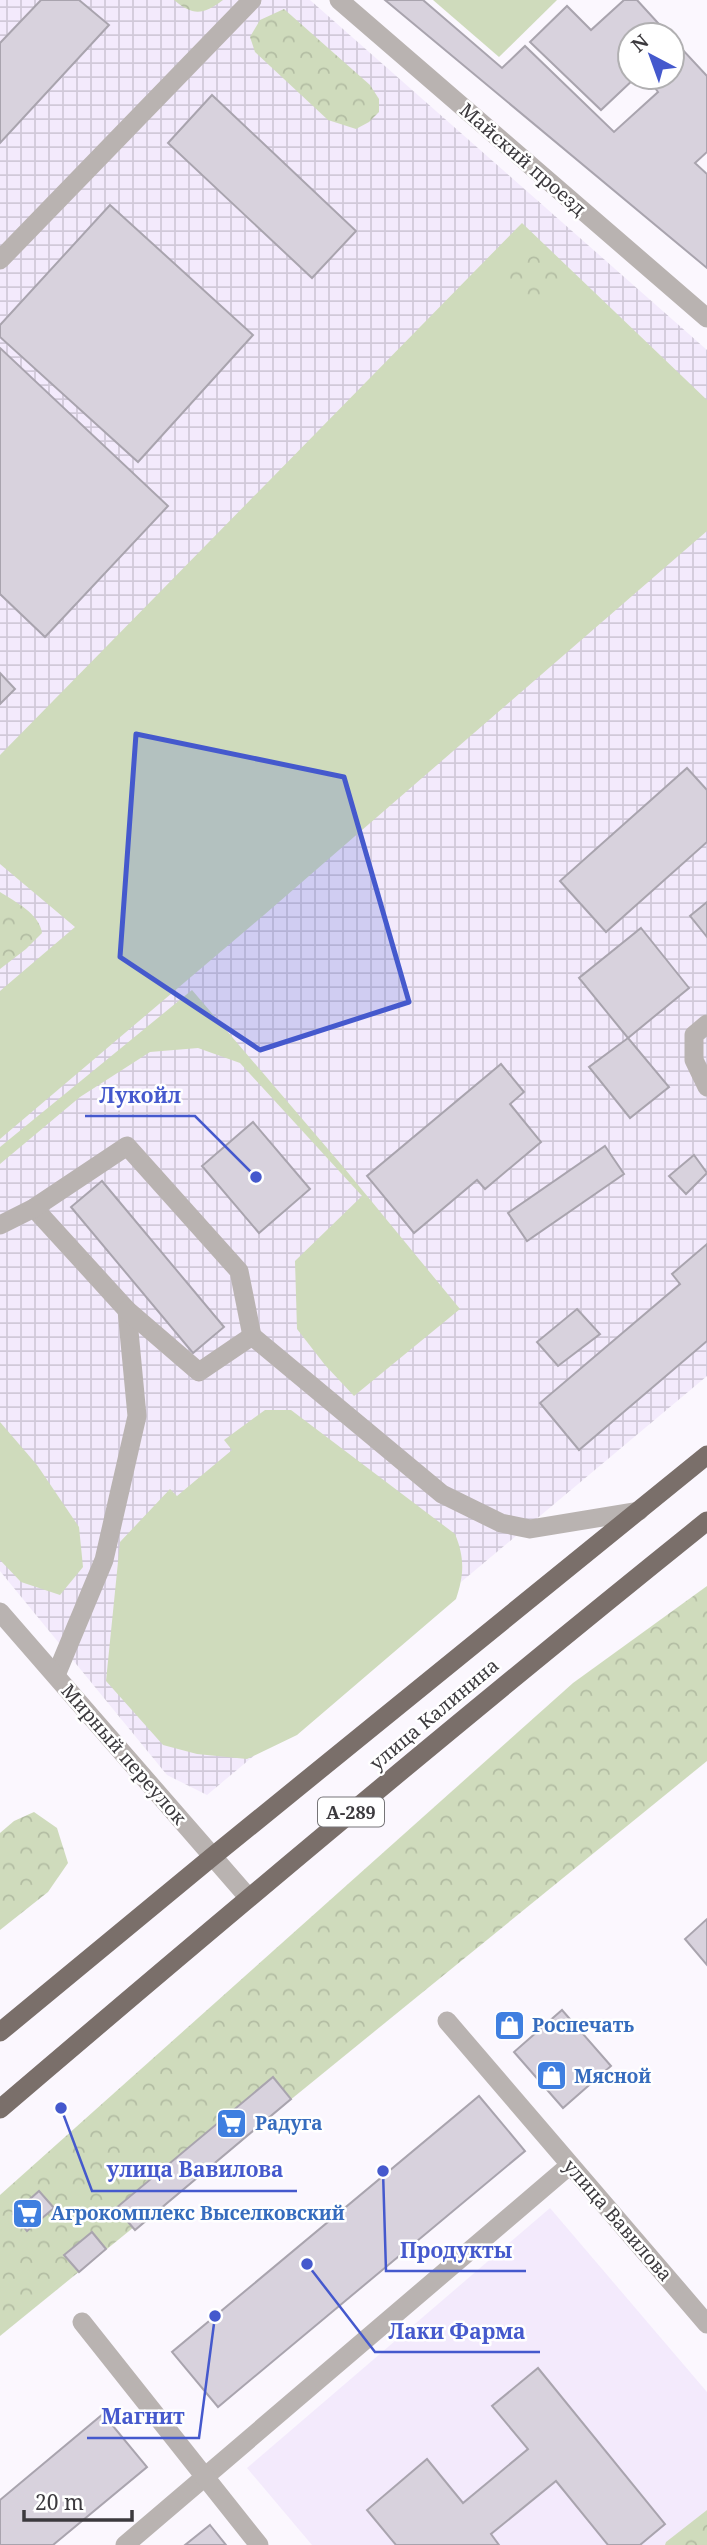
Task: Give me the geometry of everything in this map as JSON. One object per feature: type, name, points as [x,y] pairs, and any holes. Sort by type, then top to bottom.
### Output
[{"type":"highway","name":"улица Калинина","points":[[0,2032],[707,1455]]},
{"type":"highway","name":"улица Калинина","points":[[0,2109],[248,1897],[707,1521]]},
{"type":"street","points":[[0,260],[252,0]]},
{"type":"street","name":"Майский проезд","points":[[339,0],[707,318]]},
{"type":"street","points":[[707,1024],[694,1035],[694,1060],[707,1087]]},
{"type":"street","points":[[0,1225],[34,1208],[127,1146],[239,1271],[252,1336],[442,1494],[501,1523],[530,1529],[639,1511]]},
{"type":"street","points":[[34,1208],[127,1310],[199,1372],[252,1336]]},
{"type":"street","points":[[56,1675],[104,1560],[137,1416],[127,1310]]},
{"type":"street","name":"Мирный переулок","points":[[0,1612],[248,1897]]},
{"type":"street","name":"улица Вавилова","points":[[447,2021],[707,2324]]},
{"type":"street","points":[[125,2545],[570,2165]]},
{"type":"street","points":[[82,2322],[259,2545]]},
{"type":"highlighted area","points":[[136,734],[344,777],[409,1002],[260,1050],[120,957]]},
{"type":"shaded area","points":[[0,0],[310,0],[707,350],[707,1376],[207,1795],[167,1775],[0,1571]]},
{"type":"shaded area","points":[[550,2208],[707,2392],[707,2545],[312,2545],[247,2468]]},
{"type":"green space","points":[[174,0],[223,0],[210,9],[198,12],[187,9]]},
{"type":"green space","points":[[433,0],[557,0],[499,57]]},
{"type":"green space","points":[[284,9],[370,85],[379,99],[379,112],[369,122],[356,129],[328,120],[255,52],[250,37],[260,20]]},
{"type":"green space","points":[[522,223],[707,400],[707,531],[264,915],[0,1139],[0,991],[75,927],[0,864],[0,755]]},
{"type":"green space","points":[[519,251],[538,254],[563,281],[556,295],[544,306],[534,309],[519,295],[508,278],[504,265],[509,255]]},
{"type":"green space","points":[[0,892],[32,914],[42,933],[0,969]]},
{"type":"green space","points":[[192,990],[460,1309],[354,1396],[297,1329],[295,1261],[362,1196],[240,1063],[198,1048],[150,1052],[80,1097],[0,1164],[0,1147]]},
{"type":"green space","points":[[265,1410],[291,1410],[455,1534],[462,1559],[461,1582],[456,1599],[297,1735],[247,1759],[197,1754],[163,1745],[106,1681],[120,1542],[170,1489],[177,1496],[232,1450],[224,1440]]},
{"type":"green space","points":[[0,1422],[37,1465],[79,1527],[83,1567],[60,1595],[21,1582],[0,1560]]},
{"type":"green space","points":[[707,1586],[707,1761],[0,2336],[0,2195],[573,1683]]},
{"type":"green space","points":[[34,1812],[57,1828],[68,1863],[48,1892],[0,1930],[0,1833],[14,1821]]},
{"type":"green space","points":[[707,2510],[707,2545],[665,2545],[666,2542]]},
{"type":"building","points":[[41,0],[79,0],[109,25],[0,143],[0,43]]},
{"type":"building","points":[[385,0],[423,0],[502,68],[525,46],[614,132],[657,91],[686,91],[686,53],[707,76],[707,152],[695,163],[707,174],[707,268]]},
{"type":"building","points":[[624,0],[637,0],[656,21],[616,21],[616,91],[621,91],[601,110],[530,42],[567,6],[591,30]]},
{"type":"building","points":[[212,95],[356,231],[312,278],[168,143]]},
{"type":"building","points":[[110,205],[253,335],[138,462],[0,337],[0,325]]},
{"type":"building","points":[[0,348],[168,506],[45,637],[0,594]]},
{"type":"building","points":[[0,673],[15,689],[0,704]]},
{"type":"building","points":[[687,768],[707,790],[707,842],[606,932],[560,881]]},
{"type":"building","points":[[707,902],[707,937],[690,916]]},
{"type":"building","points":[[641,928],[689,988],[628,1038],[579,978]]},
{"type":"building","points":[[628,1038],[669,1087],[630,1118],[589,1067]]},
{"type":"building","points":[[501,1064],[524,1092],[510,1104],[541,1142],[485,1189],[477,1180],[414,1233],[367,1176]]},
{"type":"building","points":[[253,1122],[310,1189],[259,1233],[202,1166]]},
{"type":"building","points":[[605,1146],[624,1174],[527,1241],[508,1213]]},
{"type":"building","points":[[694,1155],[707,1173],[686,1194],[669,1176]]},
{"type":"building","points":[[102,1181],[224,1327],[193,1353],[71,1207]]},
{"type":"building","points":[[707,1244],[707,1341],[579,1450],[540,1403],[680,1284],[672,1274]]},
{"type":"building","points":[[577,1309],[600,1334],[558,1366],[537,1342]]},
{"type":"building","points":[[707,1919],[707,1965],[685,1939]]},
{"type":"building","points":[[562,2010],[611,2066],[563,2108],[514,2052]]},
{"type":"building","points":[[273,2077],[291,2099],[135,2230],[116,2208]]},
{"type":"building","points":[[479,2096],[525,2151],[218,2407],[172,2352]]},
{"type":"building","points":[[39,2191],[54,2208],[27,2231],[13,2214]]},
{"type":"building","points":[[92,2232],[106,2249],[79,2272],[64,2255]]},
{"type":"building","points":[[538,2368],[665,2524],[640,2545],[608,2545],[556,2481],[491,2534],[499,2545],[396,2545],[367,2510],[427,2459],[463,2503],[528,2449],[492,2406]]},
{"type":"building","points":[[103,2414],[147,2467],[53,2545],[0,2545],[0,2500]]},
{"type":"building","points":[[210,2525],[226,2545],[185,2545]]},
{"type":"place","name":"Лукойл","points":[[256,1177]]},
{"type":"place","name":"Роспечать","points":[[509,2025]]},
{"type":"place","name":"Мясной","points":[[551,2076]]},
{"type":"place","name":"улица Вавилова","points":[[61,2108]]},
{"type":"place","name":"Радуга","points":[[232,2123]]},
{"type":"place","name":"Продукты","points":[[383,2171]]},
{"type":"place","name":"Агрокомплекс Выселковский","points":[[28,2213]]},
{"type":"place","name":"Лаки Фарма","points":[[307,2264]]},
{"type":"place","name":"Магнит","points":[[215,2316]]}]
